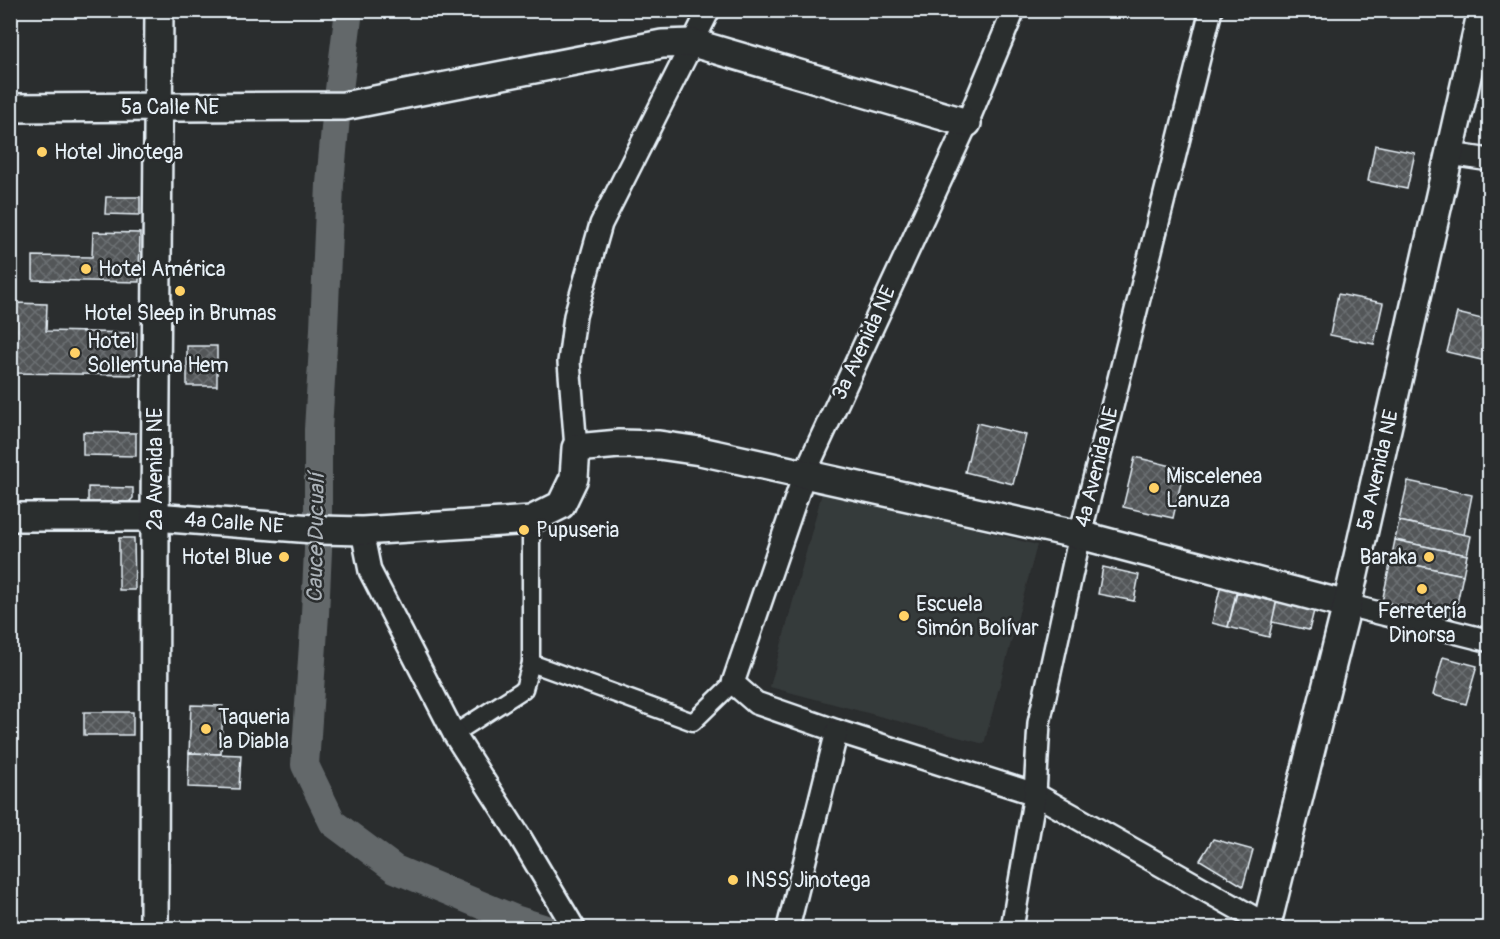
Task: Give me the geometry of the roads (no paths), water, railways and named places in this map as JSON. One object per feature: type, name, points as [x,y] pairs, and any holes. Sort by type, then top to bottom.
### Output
[{"type":"street","name":"2a Avenida NE","points":[[154,928],[159,10]]},
{"type":"street","points":[[454,734],[524,688],[531,663],[531,519],[561,505],[574,478],[576,448],[569,362],[575,316],[601,224],[709,10]]},
{"type":"street","name":"3a Avenida NE","points":[[733,683],[804,474],[967,123],[1014,10]]},
{"type":"street","name":"4a Avenida NE","points":[[1012,928],[1035,794],[1039,723],[1080,535],[1211,10]]},
{"type":"street","name":"5a Avenida NE","points":[[1267,927],[1347,605],[1482,10]]},
{"type":"street","name":"5a Calle NE","points":[[10,108],[336,107],[662,44],[693,43],[967,123]]},
{"type":"street","points":[[1449,154],[1490,160]]},
{"type":"street","points":[[576,448],[619,444],[659,445],[700,451],[1080,535],[1490,641]]},
{"type":"street","name":"4a Calle NE","points":[[10,517],[155,517],[362,531],[531,519]]},
{"type":"street","points":[[362,531],[370,571],[454,734],[520,837],[574,928]]},
{"type":"street","points":[[531,663],[693,722],[733,683],[756,703],[1035,794],[1267,927]]},
{"type":"street","points":[[788,928],[837,731]]},
{"type":"waterway","name":"Cauce Ducualí","points":[[349,10],[330,184],[318,430],[318,550],[305,765],[333,823],[395,869],[515,919],[543,928]]},
{"type":"place","name":"Hotel Jinotega","points":[[42,152]]},
{"type":"place","name":"Hotel América","points":[[86,269]]},
{"type":"place","name":"Hotel Sleep in Brumas","points":[[180,291]]},
{"type":"place","name":"Hotel Sollentuna Hem","points":[[75,353]]},
{"type":"place","name":"Miscelenea Lanuza","points":[[1154,488]]},
{"type":"place","name":"Pupuseria","points":[[524,530]]},
{"type":"place","name":"Hotel Blue","points":[[284,557]]},
{"type":"place","name":"Baraka","points":[[1429,557]]},
{"type":"place","name":"Ferretería Dinorsa","points":[[1422,589]]},
{"type":"place","name":"Escuela Simón Bolívar","points":[[904,616]]},
{"type":"place","name":"Taqueria la Diabla","points":[[206,729]]},
{"type":"place","name":"INSS Jinotega","points":[[733,880]]}]
